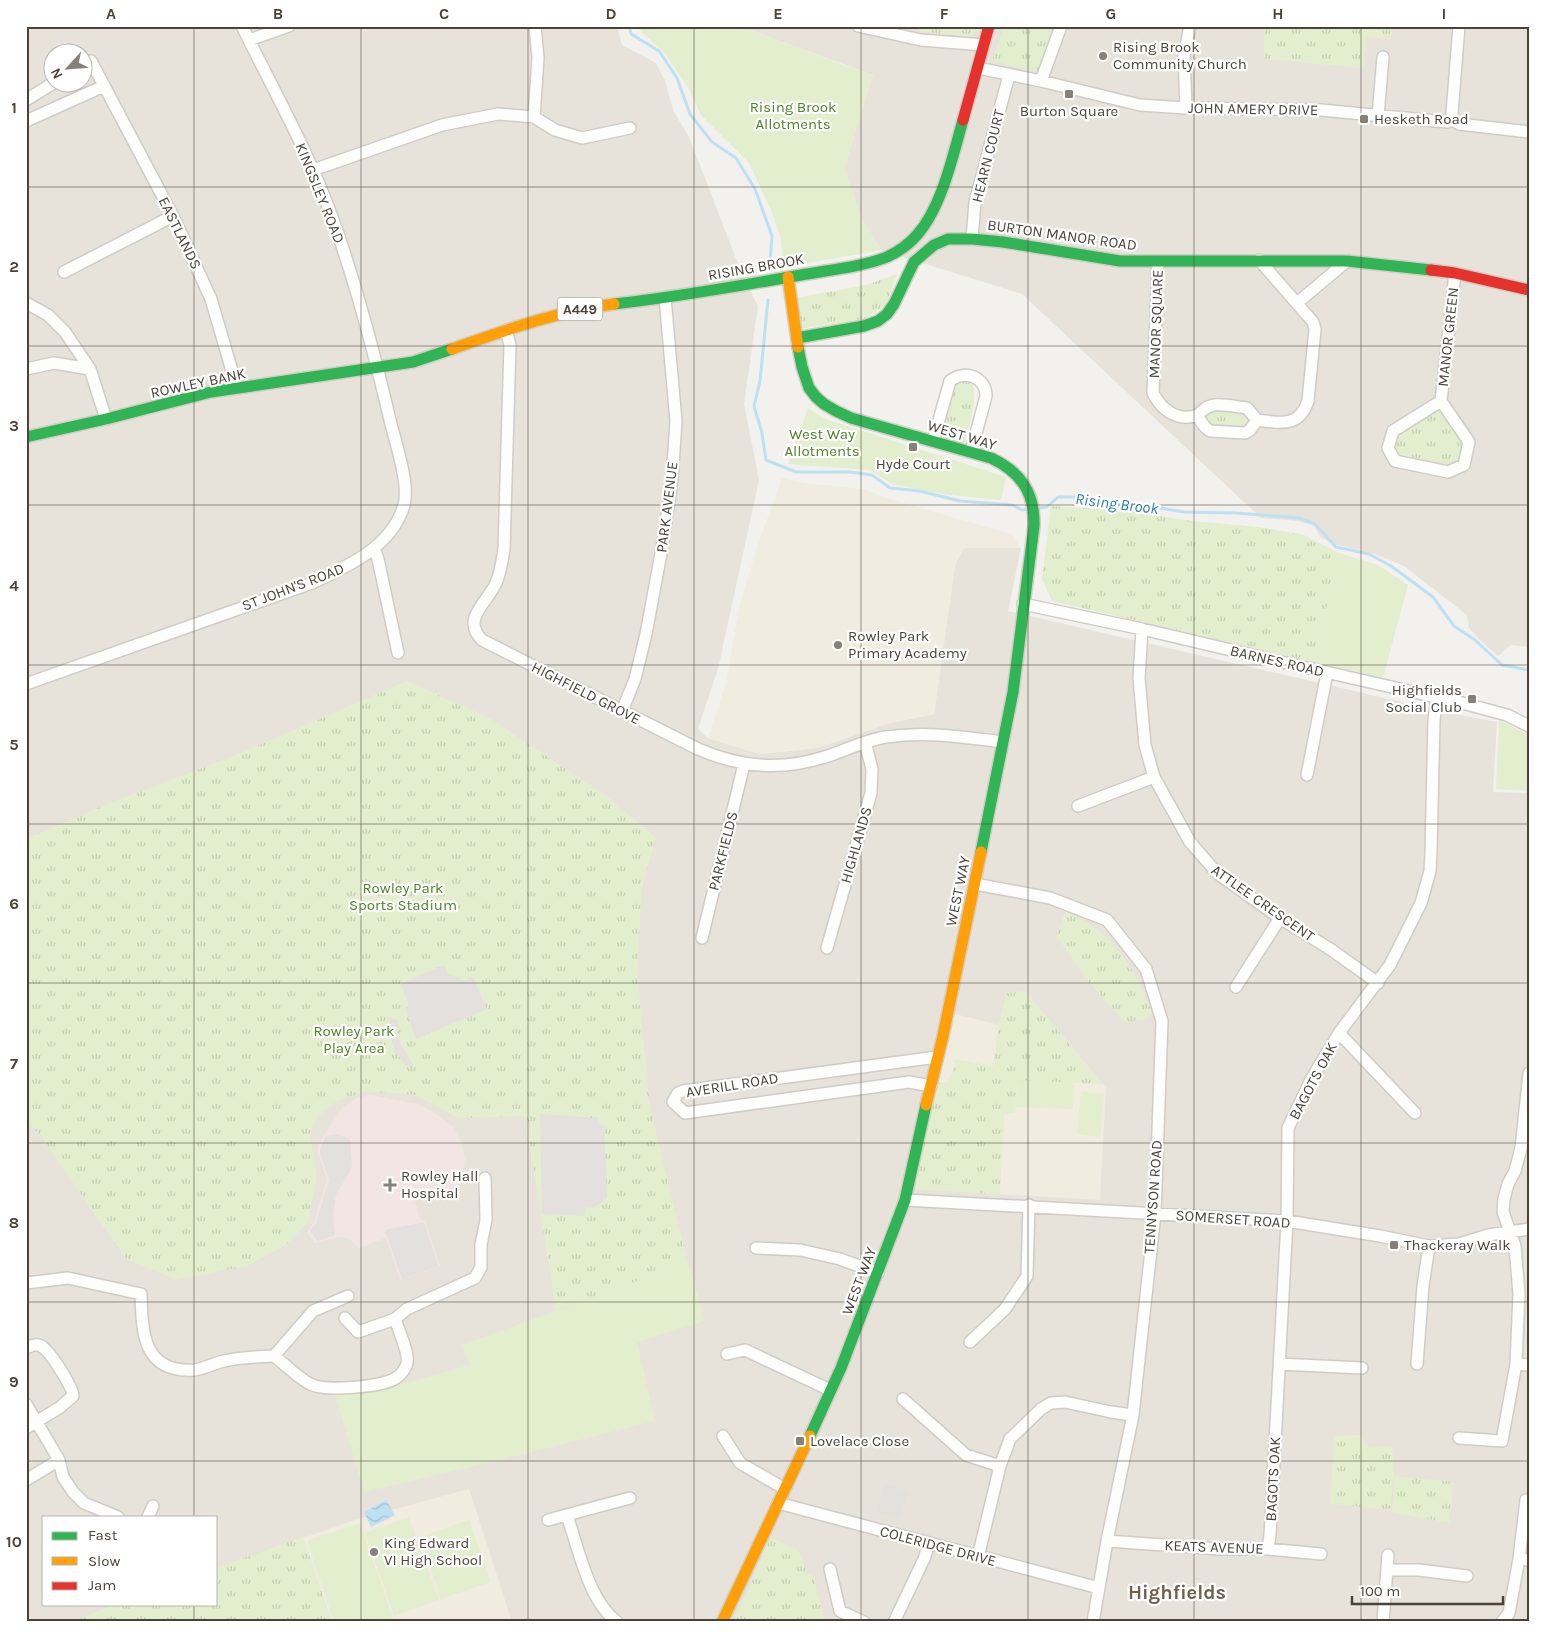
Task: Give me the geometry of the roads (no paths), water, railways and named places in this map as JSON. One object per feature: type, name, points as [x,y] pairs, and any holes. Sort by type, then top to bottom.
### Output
[{"type":"main road","name":"RISING BROOK","points":[[378,368],[412,362],[536,320],[584,308],[665,298],[788,277],[876,261],[898,251],[918,235],[935,207],[990,26]]},
{"type":"main road","name":"BURTON MANOR ROAD","points":[[796,338],[864,326],[878,321],[894,304],[914,262],[934,245],[948,239],[972,238],[1120,261],[1347,261],[1455,273],[1529,290]]},
{"type":"main road","name":"WEST WAY","points":[[722,1622],[786,1489],[841,1368],[905,1200],[975,884],[1013,692],[1034,516],[1032,501],[1024,483],[1010,468],[994,459],[851,418],[833,411],[824,405],[811,392],[800,367],[788,277]]},
{"type":"main road","name":"ROWLEY BANK","points":[[26,437],[211,392],[378,368]]},
{"type":"street","name":"KINGSLEY ROAD","points":[[242,26],[313,170],[332,216],[378,368]]},
{"type":"street","points":[[248,40],[289,26]]},
{"type":"street","points":[[534,117],[538,58],[535,26]]},
{"type":"street","points":[[858,26],[908,32],[941,42],[984,45]]},
{"type":"street","points":[[1041,81],[1062,26]]},
{"type":"street","points":[[1453,120],[1452,113],[1460,26]]},
{"type":"street","points":[[1186,108],[1184,56],[1188,27]]},
{"type":"street","points":[[1378,116],[1383,57]]},
{"type":"street","name":"EASTLANDS","points":[[92,63],[173,216],[211,300],[237,388]]},
{"type":"street","name":"JOHN AMERY DRIVE","points":[[978,68],[1041,81],[1140,106],[1321,110],[1447,122],[1453,120],[1459,124],[1529,132]]},
{"type":"street","name":"HEARN COURT","points":[[972,238],[975,202],[1009,75]]},
{"type":"street","points":[[26,121],[104,86]]},
{"type":"street","points":[[26,100],[42,90]]},
{"type":"street","points":[[313,170],[442,125],[498,114],[534,117],[555,130],[582,138],[630,128]]},
{"type":"street","points":[[64,272],[173,216]]},
{"type":"street","points":[[1257,420],[1250,430],[1245,433],[1210,431],[1197,416],[1204,408],[1216,405],[1247,408],[1257,420],[1284,424],[1296,419],[1304,411],[1308,401],[1315,329],[1313,322],[1259,260]]},
{"type":"street","points":[[1297,303],[1347,261]]},
{"type":"street","name":"MANOR SQUARE","points":[[1158,262],[1153,393],[1166,410],[1181,417],[1197,416]]},
{"type":"street","name":"MANOR GREEN","points":[[1441,401],[1393,431],[1388,448],[1395,461],[1448,472],[1464,465],[1469,442],[1441,401],[1455,273]]},
{"type":"street","name":"PARK AVENUE","points":[[622,711],[635,679],[646,634],[672,480],[676,421],[665,298]]},
{"type":"street","points":[[26,303],[48,315],[64,332],[90,369],[106,419]]},
{"type":"street","name":"HIGHFIELD GROVE","points":[[506,330],[510,345],[504,549],[501,570],[497,581],[474,618],[475,630],[482,640],[698,749],[744,764],[774,766],[799,763],[830,755],[865,742],[929,733],[1003,742]]},
{"type":"street","points":[[26,369],[54,363],[90,369]]},
{"type":"street","name":"ST JOHN'S ROAD","points":[[26,684],[312,583],[347,567],[374,549],[396,525],[405,503],[406,492],[378,368]]},
{"type":"street","points":[[933,441],[950,381],[963,374],[974,376],[983,383],[986,389],[986,396],[971,452]]},
{"type":"street","points":[[374,549],[398,653]]},
{"type":"street","name":"BARNES ROAD","points":[[1023,604],[1142,628],[1327,673],[1462,703],[1507,715],[1529,726]]},
{"type":"street","name":"ATTLEE CRESCENT","points":[[1142,628],[1139,678],[1146,745],[1154,777],[1190,842],[1217,873],[1280,918],[1330,949],[1378,983]]},
{"type":"street","points":[[1307,775],[1327,673]]},
{"type":"street","name":"BAGOTS OAK","points":[[1268,1549],[1287,1221],[1288,1128],[1312,1078],[1339,1033],[1390,966],[1421,903],[1430,870],[1434,792],[1434,720],[1437,698]]},
{"type":"street","name":"HIGHLANDS","points":[[827,948],[871,793],[872,769],[865,742]]},
{"type":"street","name":"PARKFIELDS","points":[[702,938],[744,764]]},
{"type":"street","points":[[1078,806],[1154,777]]},
{"type":"street","name":"TENNYSON ROAD","points":[[975,884],[1050,898],[1107,920],[1146,969],[1162,1021],[1154,1213],[1132,1415],[1093,1622]]},
{"type":"street","points":[[1236,987],[1280,918]]},
{"type":"street","points":[[1339,1033],[1415,1113]]},
{"type":"street","name":"AVERILL ROAD","points":[[931,1086],[910,1082],[685,1113],[673,1102],[678,1093],[683,1091],[938,1057]]},
{"type":"street","points":[[1459,1438],[1502,1441],[1516,1364],[1524,1295],[1514,1246],[1503,1212],[1508,1184],[1515,1171],[1521,1148],[1529,1073]]},
{"type":"street","points":[[345,1318],[358,1332],[395,1319],[407,1309],[475,1278],[481,1267],[481,1246],[486,1220],[485,1178]]},
{"type":"street","name":"SOMERSET ROAD","points":[[905,1200],[1287,1221],[1429,1246],[1459,1244],[1488,1235],[1529,1229]]},
{"type":"street","points":[[970,1342],[1005,1309],[1027,1276],[1029,1206]]},
{"type":"street","points":[[1417,1364],[1423,1286],[1429,1246]]},
{"type":"street","points":[[756,1248],[800,1250],[840,1259],[878,1273]]},
{"type":"street","points":[[26,1283],[68,1278],[141,1294],[144,1337],[152,1355],[165,1366],[195,1370],[226,1360],[274,1356],[311,1384],[333,1388],[388,1382],[397,1378],[407,1363],[407,1355],[395,1319]]},
{"type":"street","points":[[274,1356],[313,1311],[348,1296]]},
{"type":"street","points":[[26,1348],[34,1345],[41,1346],[50,1355],[72,1389],[73,1396],[68,1402],[26,1428]]},
{"type":"street","points":[[727,1354],[745,1350],[830,1390]]},
{"type":"street","points":[[1279,1364],[1362,1368]]},
{"type":"street","points":[[1516,1364],[1529,1365]]},
{"type":"street","points":[[903,1398],[966,1455],[1000,1466]]},
{"type":"street","points":[[978,1557],[1000,1466],[1010,1440],[1040,1409],[1051,1404],[1065,1402],[1132,1415]]},
{"type":"street","points":[[26,1404],[59,1460],[63,1477],[73,1492],[84,1504],[115,1516]]},
{"type":"street","points":[[723,1436],[740,1463],[786,1489]]},
{"type":"street","points":[[26,1480],[59,1460]]},
{"type":"street","points":[[548,1520],[630,1498]]},
{"type":"street","points":[[1502,1622],[1509,1613],[1524,1560],[1526,1500],[1529,1500]]},
{"type":"street","name":"COLERIDGE DRIVE","points":[[778,1503],[1099,1588]]},
{"type":"street","points":[[148,1516],[153,1506]]},
{"type":"street","points":[[567,1516],[592,1590],[600,1604],[617,1622]]},
{"type":"street","name":"KEATS AVENUE","points":[[1107,1541],[1220,1549],[1268,1549],[1321,1554]]},
{"type":"street","points":[[894,1622],[930,1543]]},
{"type":"street","points":[[1383,1622],[1388,1555]]},
{"type":"street","points":[[830,1569],[840,1611],[864,1622]]},
{"type":"street","points":[[1387,1570],[1419,1570],[1467,1576]]},
{"type":"water","points":[[386,1500],[395,1515],[371,1527],[364,1512]]},
{"type":"waterway","name":"Rising Brook","points":[[629,26],[631,34],[659,51],[677,78],[690,114],[712,142],[736,158],[755,189],[772,236],[770,263]]},
{"type":"waterway","name":"Rising Brook","points":[[768,300],[760,381],[754,406],[762,433],[766,460],[796,472],[850,472],[872,475],[890,488],[920,491],[960,501],[1012,505],[1022,510],[1029,509]]},
{"type":"waterway","name":"Rising Brook","points":[[1038,508],[1047,507],[1058,497],[1089,497],[1110,506],[1130,503],[1184,512],[1236,513],[1299,518],[1315,524],[1336,547],[1369,554],[1391,566],[1433,597],[1454,626],[1475,640],[1502,665],[1529,670]]},
{"type":"place","name":"Rising Brook Community Church","points":[[1103,56]]},
{"type":"place","name":"Burton Square","points":[[1069,94]]},
{"type":"place","name":"Hesketh Road","points":[[1364,119]]},
{"type":"place","name":"Hyde Court","points":[[913,447]]},
{"type":"place","name":"Rowley Park Primary Academy","points":[[838,645]]},
{"type":"place","name":"Highfields Social Club","points":[[1472,699]]},
{"type":"place","name":"Rowley Hall Hospital","points":[[390,1185]]},
{"type":"place","name":"Thackeray Walk","points":[[1394,1245]]},
{"type":"place","name":"Lovelace Close","points":[[800,1441]]},
{"type":"place","name":"King Edward VI High School","points":[[374,1552]]},
{"type":"district","name":"Highfields","points":[[1177,1592]]},
{"type":"park label","name":"Rising Brook Allotments","points":[[793,116]]},
{"type":"park label","name":"West Way Allotments","points":[[822,442]]},
{"type":"park label","name":"Rowley Park Sports Stadium","points":[[403,896]]},
{"type":"park label","name":"Rowley Park Play Area","points":[[354,1040]]}]
